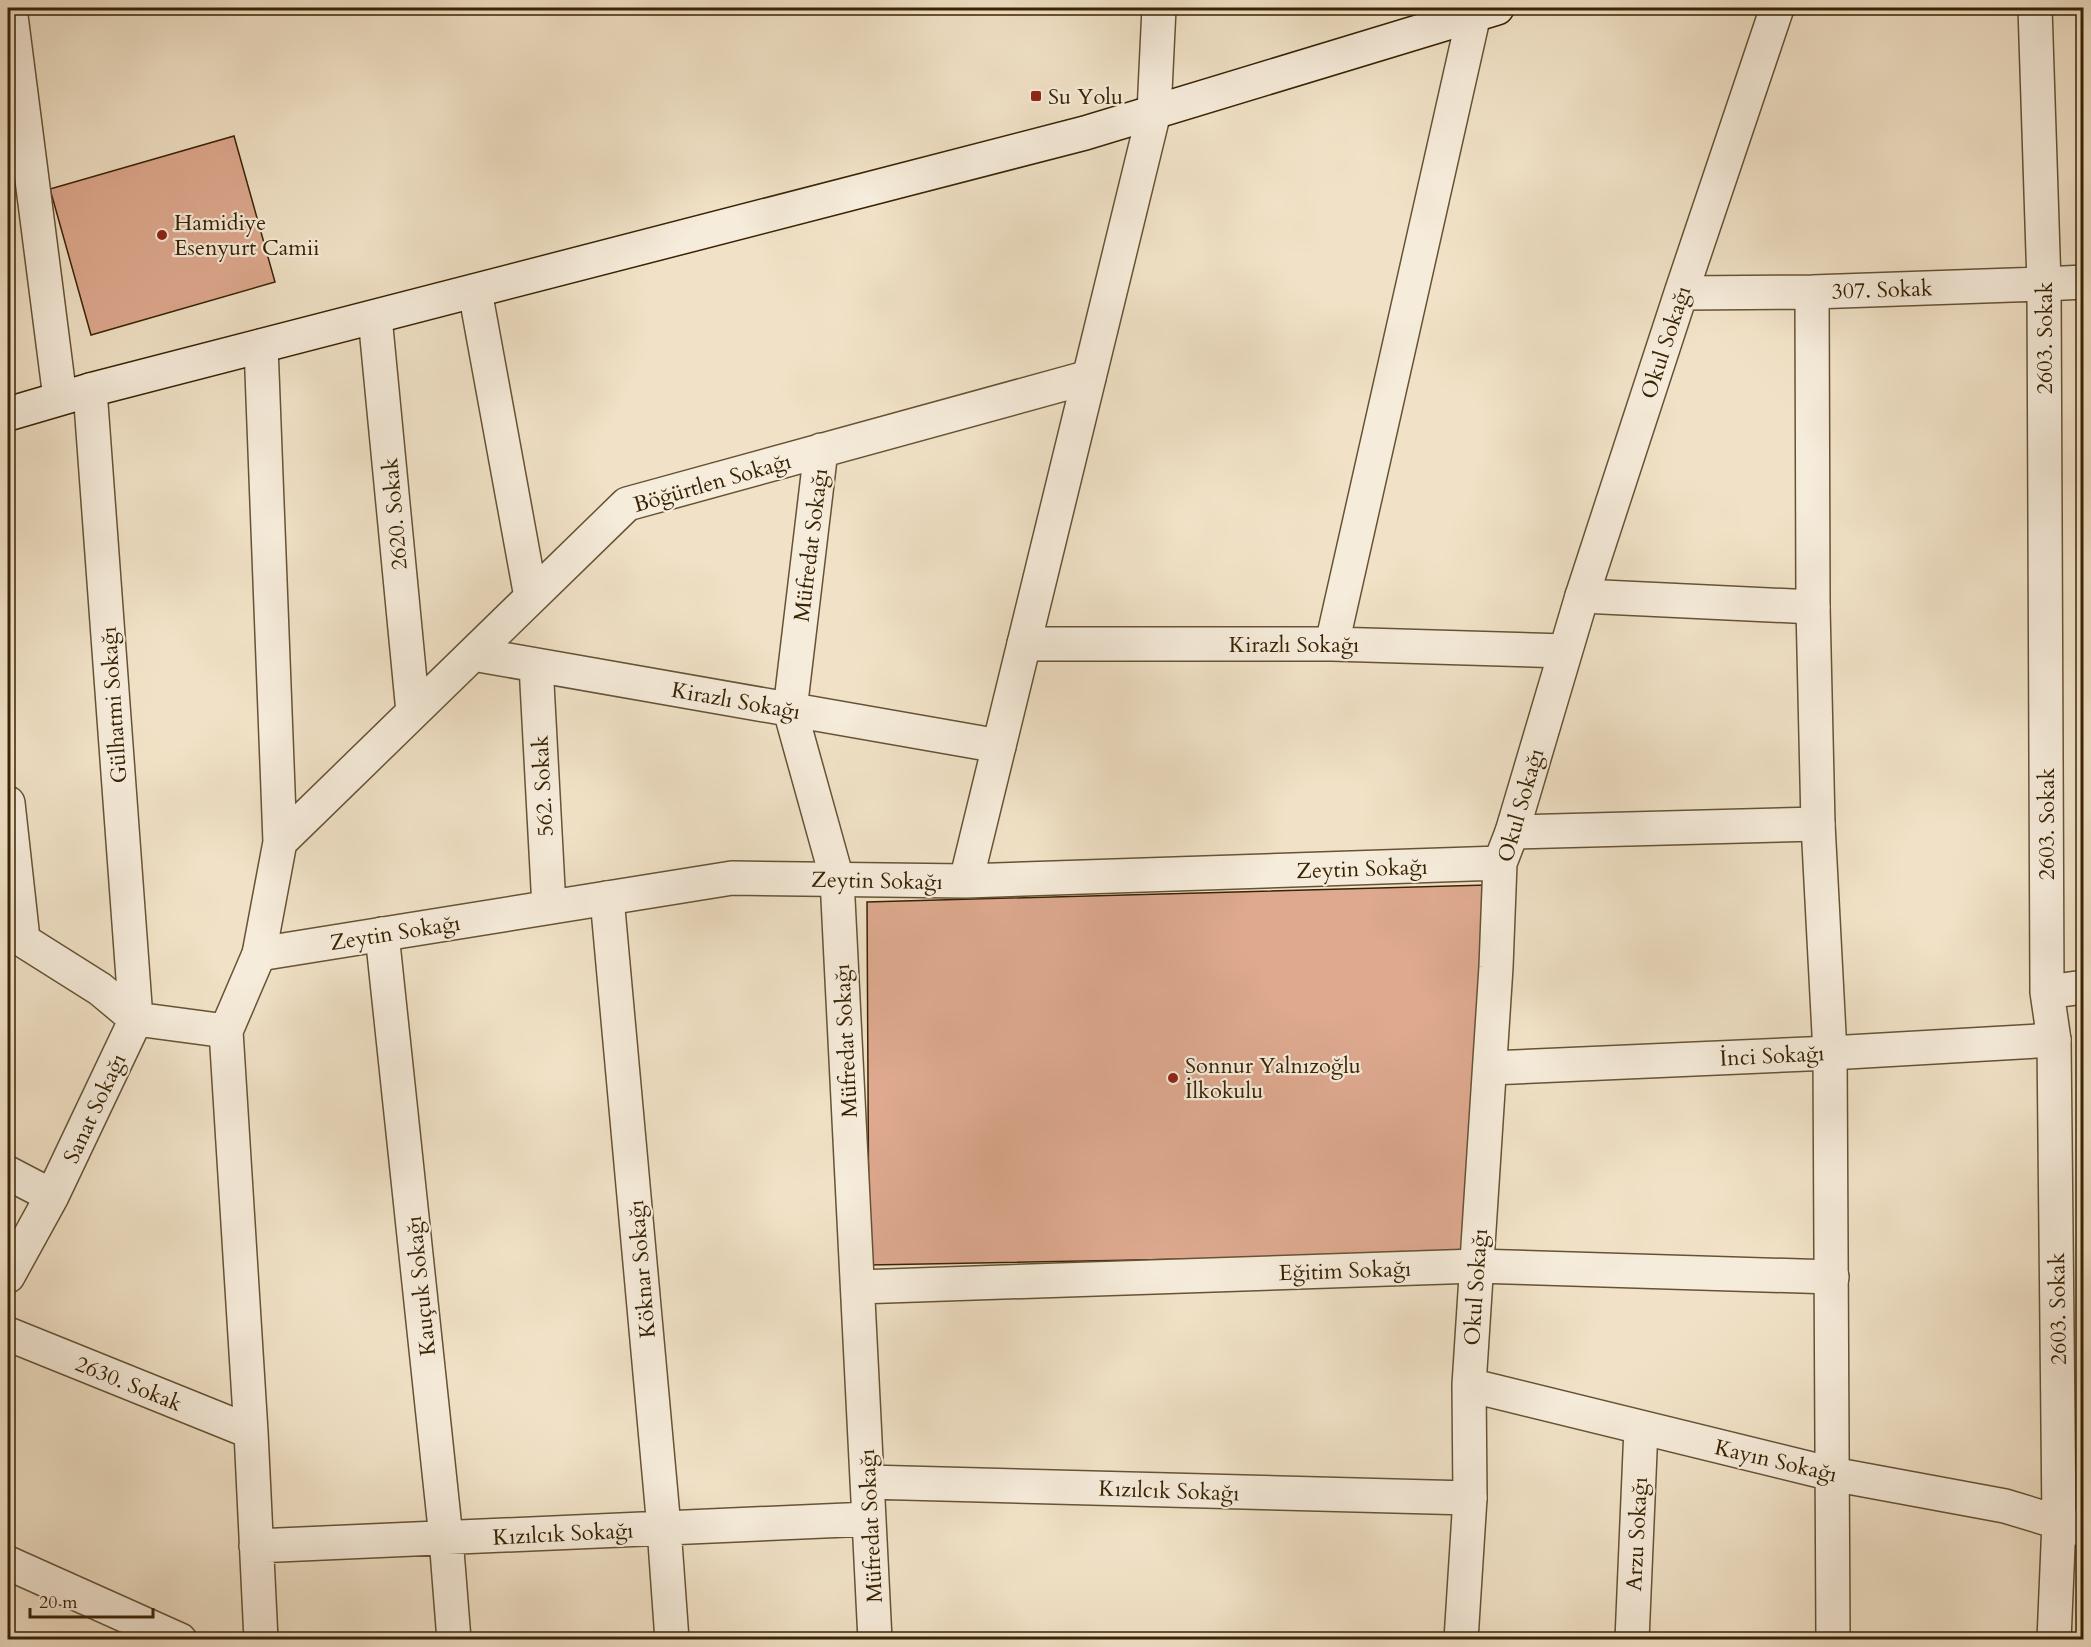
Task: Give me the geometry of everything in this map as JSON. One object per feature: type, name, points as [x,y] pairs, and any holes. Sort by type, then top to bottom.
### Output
[{"type":"street","name":"Gülhatmi Sokağı","points":[[10,8],[17,128],[75,394],[136,1020]]},
{"type":"street","points":[[966,881],[1154,112],[1159,8]]},
{"type":"street","name":"Okul Sokağı","points":[[1461,1640],[1470,1498],[1469,1385],[1490,1068],[1500,863],[1512,832],[1582,596],[1777,8]]},
{"type":"street","name":"2603. Sokak","points":[[2035,8],[2044,284],[2047,992],[2054,1040],[2071,1526],[2054,1640]]},
{"type":"street","points":[[8,414],[75,394],[1085,133],[1482,10]]},
{"type":"street","points":[[1332,644],[1482,10]]},
{"type":"street","name":"307. Sokak","points":[[1681,293],[1812,292],[2084,282]]},
{"type":"street","points":[[476,291],[531,597]]},
{"type":"street","points":[[1812,292],[1813,607],[1818,824],[1830,1053],[1833,1640]]},
{"type":"street","name":"2620. Sokak","points":[[375,317],[413,712]]},
{"type":"street","points":[[261,346],[280,842],[259,954],[226,1031],[251,1432],[261,1640]]},
{"type":"street","name":"Böğürtlen Sokağı","points":[[280,842],[627,504],[1089,377]]},
{"type":"street","name":"Müfredat Sokağı","points":[[821,450],[790,710],[837,879],[875,1640]]},
{"type":"street","points":[[1582,596],[1813,607]]},
{"type":"street","name":"Kirazlı Sokağı","points":[[1024,644],[1332,644],[1565,651]]},
{"type":"street","name":"Kirazlı Sokağı","points":[[473,654],[999,746]]},
{"type":"street","name":"562. Sokak","points":[[536,665],[549,907]]},
{"type":"street","points":[[8,803],[15,935],[100,989],[136,1020],[226,1031]]},
{"type":"street","points":[[1512,832],[1818,824]]},
{"type":"street","name":"Zeytin Sokağı","points":[[259,954],[732,878],[966,881],[1500,863]]},
{"type":"street","name":"Köknar Sokağı","points":[[607,898],[664,1528],[672,1640]]},
{"type":"street","name":"Kauçuk Sokağı","points":[[382,934],[446,1538],[454,1640]]},
{"type":"street","points":[[2047,992],[2084,987]]},
{"type":"street","name":"Sanat Sokağı","points":[[8,1276],[52,1196],[136,1020]]},
{"type":"street","name":"İnci Sokağı","points":[[1490,1068],[1830,1053],[2054,1040]]},
{"type":"street","points":[[8,1173],[52,1196]]},
{"type":"street","name":"Eğitim Sokağı","points":[[858,1287],[1476,1266],[1832,1277]]},
{"type":"street","name":"2630. Sokak","points":[[8,1334],[251,1432]]},
{"type":"street","name":"Kayın Sokağı","points":[[1469,1385],[1832,1474],[2005,1506],[2071,1526]]},
{"type":"street","name":"Arzu Sokağı","points":[[1632,1640],[1641,1428]]},
{"type":"street","name":"Kızılcık Sokağı","points":[[867,1482],[1470,1498]]},
{"type":"street","name":"Kızılcık Sokağı","points":[[256,1546],[869,1519]]},
{"type":"street","points":[[8,1563],[180,1640]]},
{"type":"building","name":"Hamidiye Esenyurt Camii","points":[[234,136],[275,282],[91,335],[50,189]]},
{"type":"building","name":"Sonnur Yalnızoğlu İlkokulu","points":[[1487,885],[1469,1254],[869,1265],[867,902]]},
{"type":"place","name":"Su Yolu","points":[[1036,96]]},
{"type":"place","name":"Hamidiye Esenyurt Camii","points":[[162,235]]},
{"type":"place","name":"Sonnur Yalnızoğlu İlkokulu","points":[[1173,1078]]}]
